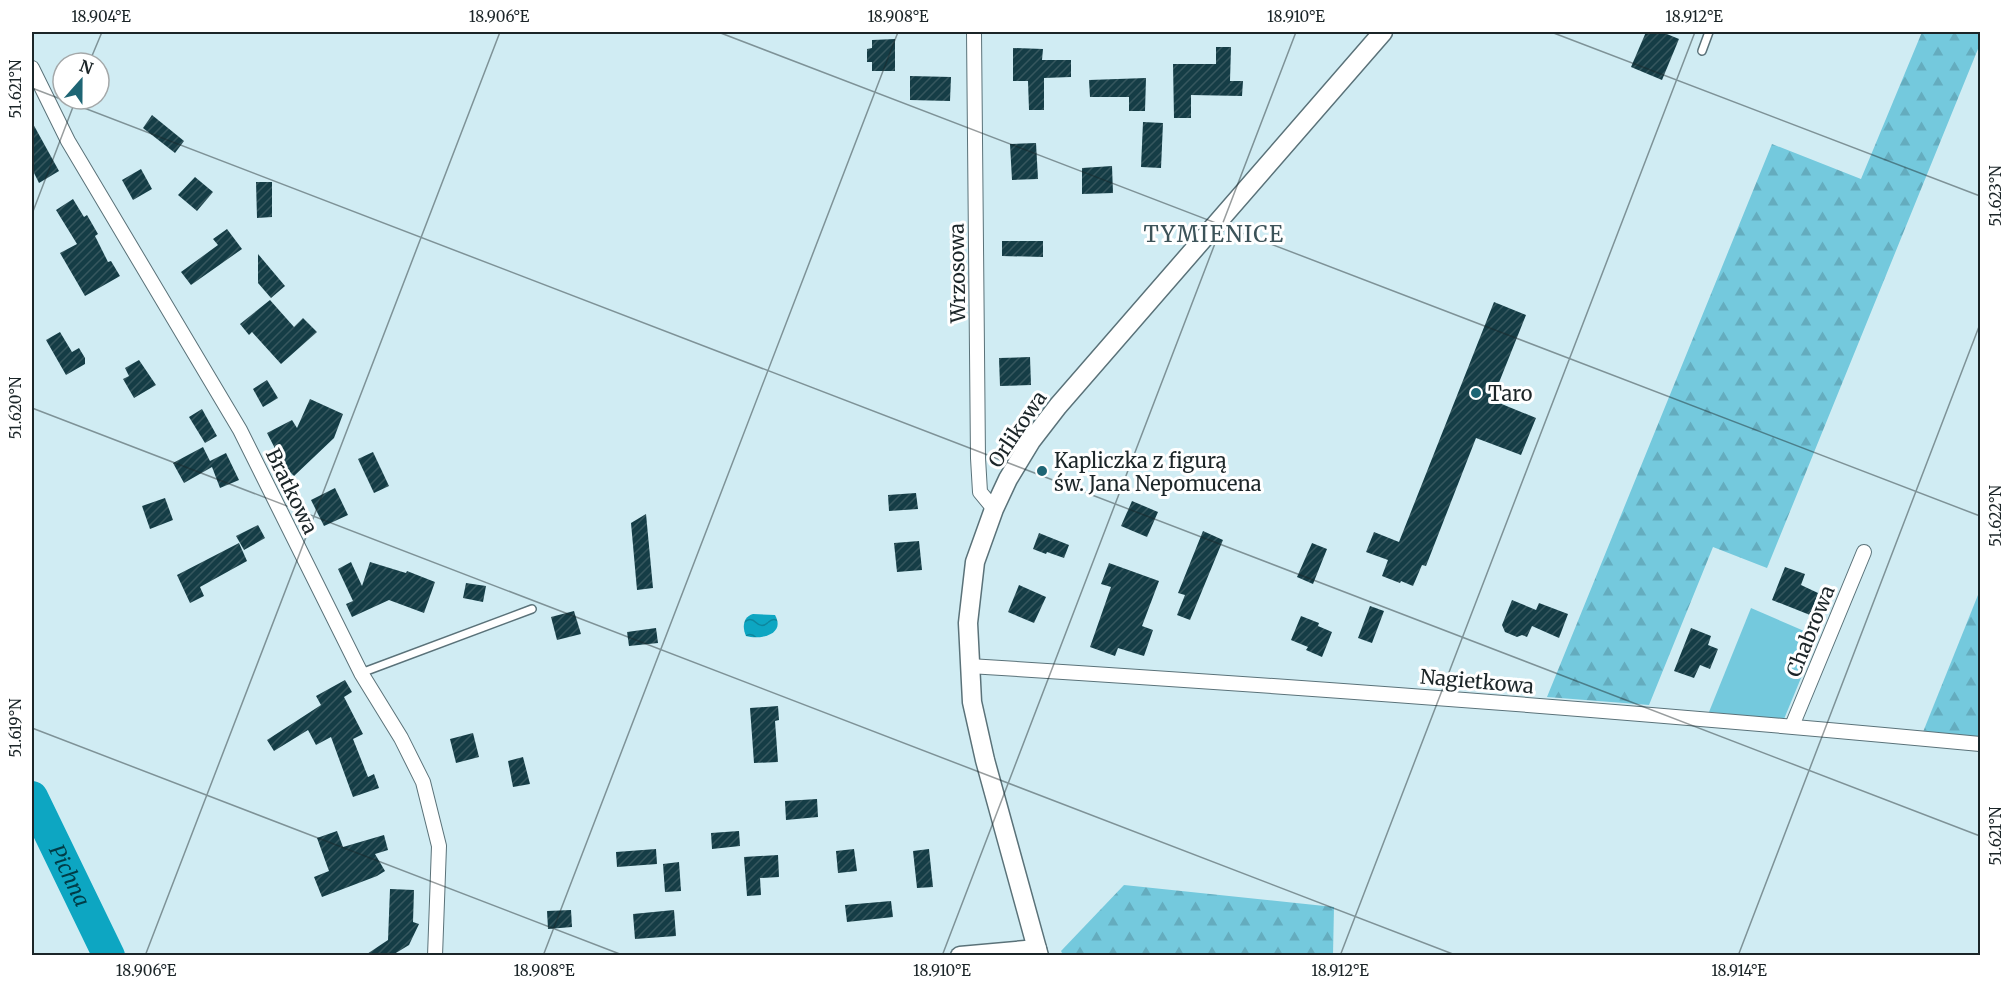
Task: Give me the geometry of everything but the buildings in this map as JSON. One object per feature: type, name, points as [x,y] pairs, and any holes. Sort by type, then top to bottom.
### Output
[{"type":"street","name":"Wrzosowa","points":[[974,32],[978,458],[980,492],[994,509]]},
{"type":"street","name":"Orlikowa","points":[[1038,952],[985,760],[972,702],[968,623],[975,562],[994,509],[1008,479],[1031,441],[1058,406],[1383,32]]},
{"type":"street","name":"Bratkowa","points":[[32,68],[68,141],[240,430],[361,674],[401,738],[423,782],[439,846],[435,956]]},
{"type":"street","name":"Chabrowa","points":[[1792,726],[1864,552]]},
{"type":"street","name":"Nagietkowa","points":[[969,666],[1362,691],[1792,726],[1980,744]]},
{"type":"street","points":[[960,956],[1038,952]]},
{"type":"lane","points":[[1702,51],[1709,32]]},
{"type":"lane","points":[[361,674],[532,609]]},
{"type":"green space","points":[[1922,32],[1980,32],[1980,44],[1767,568],[1713,547],[1649,705],[1547,697],[1772,144],[1861,179]]},
{"type":"green space","points":[[1980,590],[1980,737],[1923,732]]},
{"type":"green space","points":[[1751,608],[1818,637],[1784,719],[1709,712]]},
{"type":"green space","points":[[1124,885],[1334,907],[1333,955],[1063,955],[1061,951]]},
{"type":"water","points":[[753,614],[775,615],[777,627],[764,636],[746,636],[744,623],[747,617]]},
{"type":"waterway","name":"Pichna","points":[[32,797],[109,956]]},
{"type":"place","name":"Taro","points":[[1476,393]]},
{"type":"place","name":"Kapliczka z figurą św. Jana Nepomucena","points":[[1042,471]]},
{"type":"district","name":"TYMIENICE","points":[[1214,234]]}]
